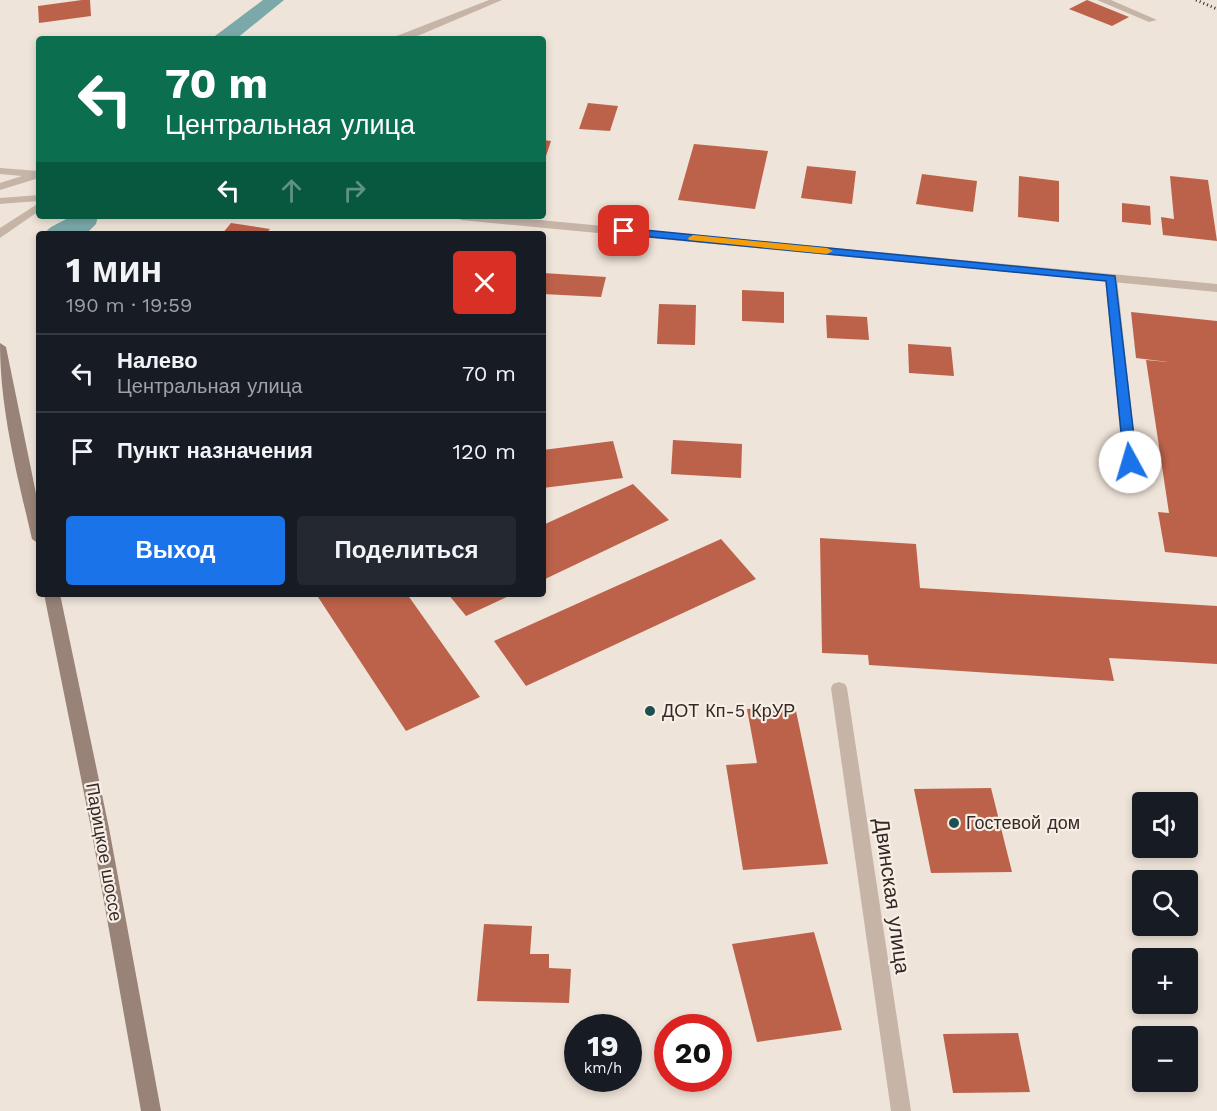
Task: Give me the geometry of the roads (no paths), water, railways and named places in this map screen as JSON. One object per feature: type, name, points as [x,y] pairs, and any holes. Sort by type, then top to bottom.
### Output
[{"type":"main road","points":[[0,347],[21,461],[36,526]]},
{"type":"main road","name":"Парицкое шоссе","points":[[53,597],[100,828],[151,1111]]},
{"type":"street","points":[[405,36],[497,0]]},
{"type":"street","points":[[1102,0],[1152,20]]},
{"type":"street","points":[[0,171],[36,174]]},
{"type":"street","points":[[0,187],[36,175]]},
{"type":"street","points":[[0,201],[36,198]]},
{"type":"street","points":[[0,234],[36,208]]},
{"type":"street","points":[[492,219],[1217,288]]},
{"type":"street","points":[[1111,278],[1130,462]]},
{"type":"street","name":"Двинская улица","points":[[839,687],[901,1111]]},
{"type":"water","points":[[263,0],[284,0],[240,36],[215,36]]},
{"type":"water","points":[[66,219],[97,219],[96,224],[89,231],[46,231]]},
{"type":"railway","points":[[1196,0],[1217,9]]},
{"type":"place","name":"ДОТ Кп-5 КрУР","points":[[650,711]]},
{"type":"place","name":"Гостевой дом","points":[[954,823]]}]
